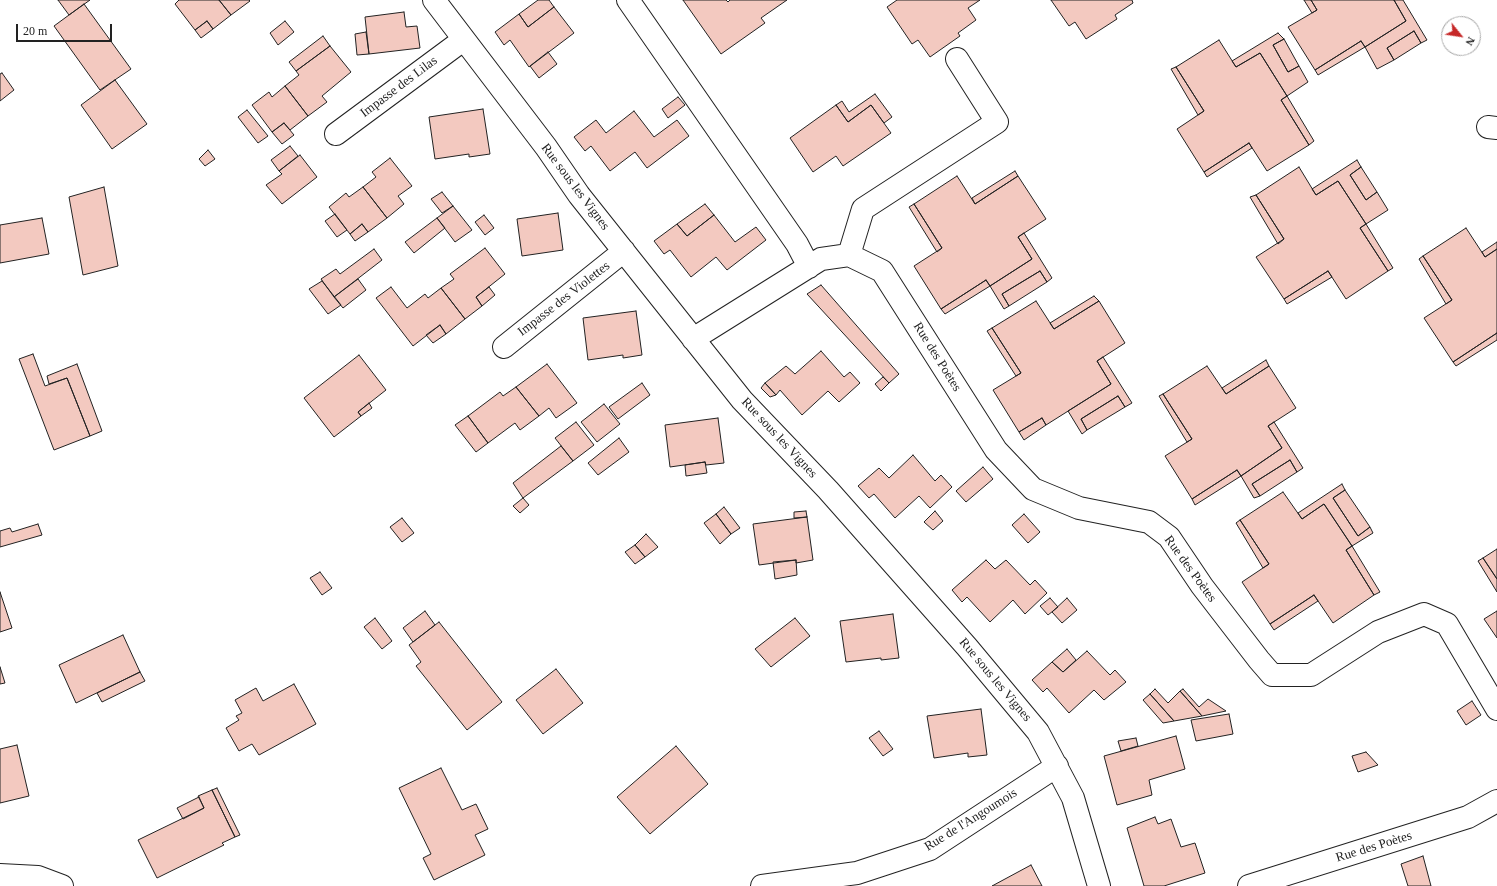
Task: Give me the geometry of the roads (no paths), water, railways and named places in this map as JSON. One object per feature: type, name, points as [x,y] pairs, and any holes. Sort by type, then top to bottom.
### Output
[{"type":"street","name":"Rue sous les Vignes","points":[[434,0],[546,147],[579,195],[742,400],[828,490],[968,647],[1038,732],[1073,798],[1099,886]]},
{"type":"street","points":[[628,0],[797,244],[809,267]]},
{"type":"street","name":"Impasse des Lilas","points":[[336,134],[463,40]]},
{"type":"street","points":[[693,339],[821,259],[849,255],[863,209],[998,122],[957,59]]},
{"type":"street","name":"Impasse des Violettes","points":[[504,347],[624,251]]},
{"type":"street","name":"Rue des Poètes","points":[[849,255],[882,271],[996,450],[1034,489],[1079,508],[1149,522],[1169,536],[1202,586],[1272,675],[1311,675],[1378,632],[1424,614],[1447,624],[1497,709]]},
{"type":"street","name":"Rue de l'Angoumois","points":[[762,886],[857,873],[930,849],[1057,766]]},
{"type":"street","name":"Rue des Poètes","points":[[1249,886],[1468,817],[1497,801]]},
{"type":"street","points":[[0,875],[38,877],[62,886]]}]
